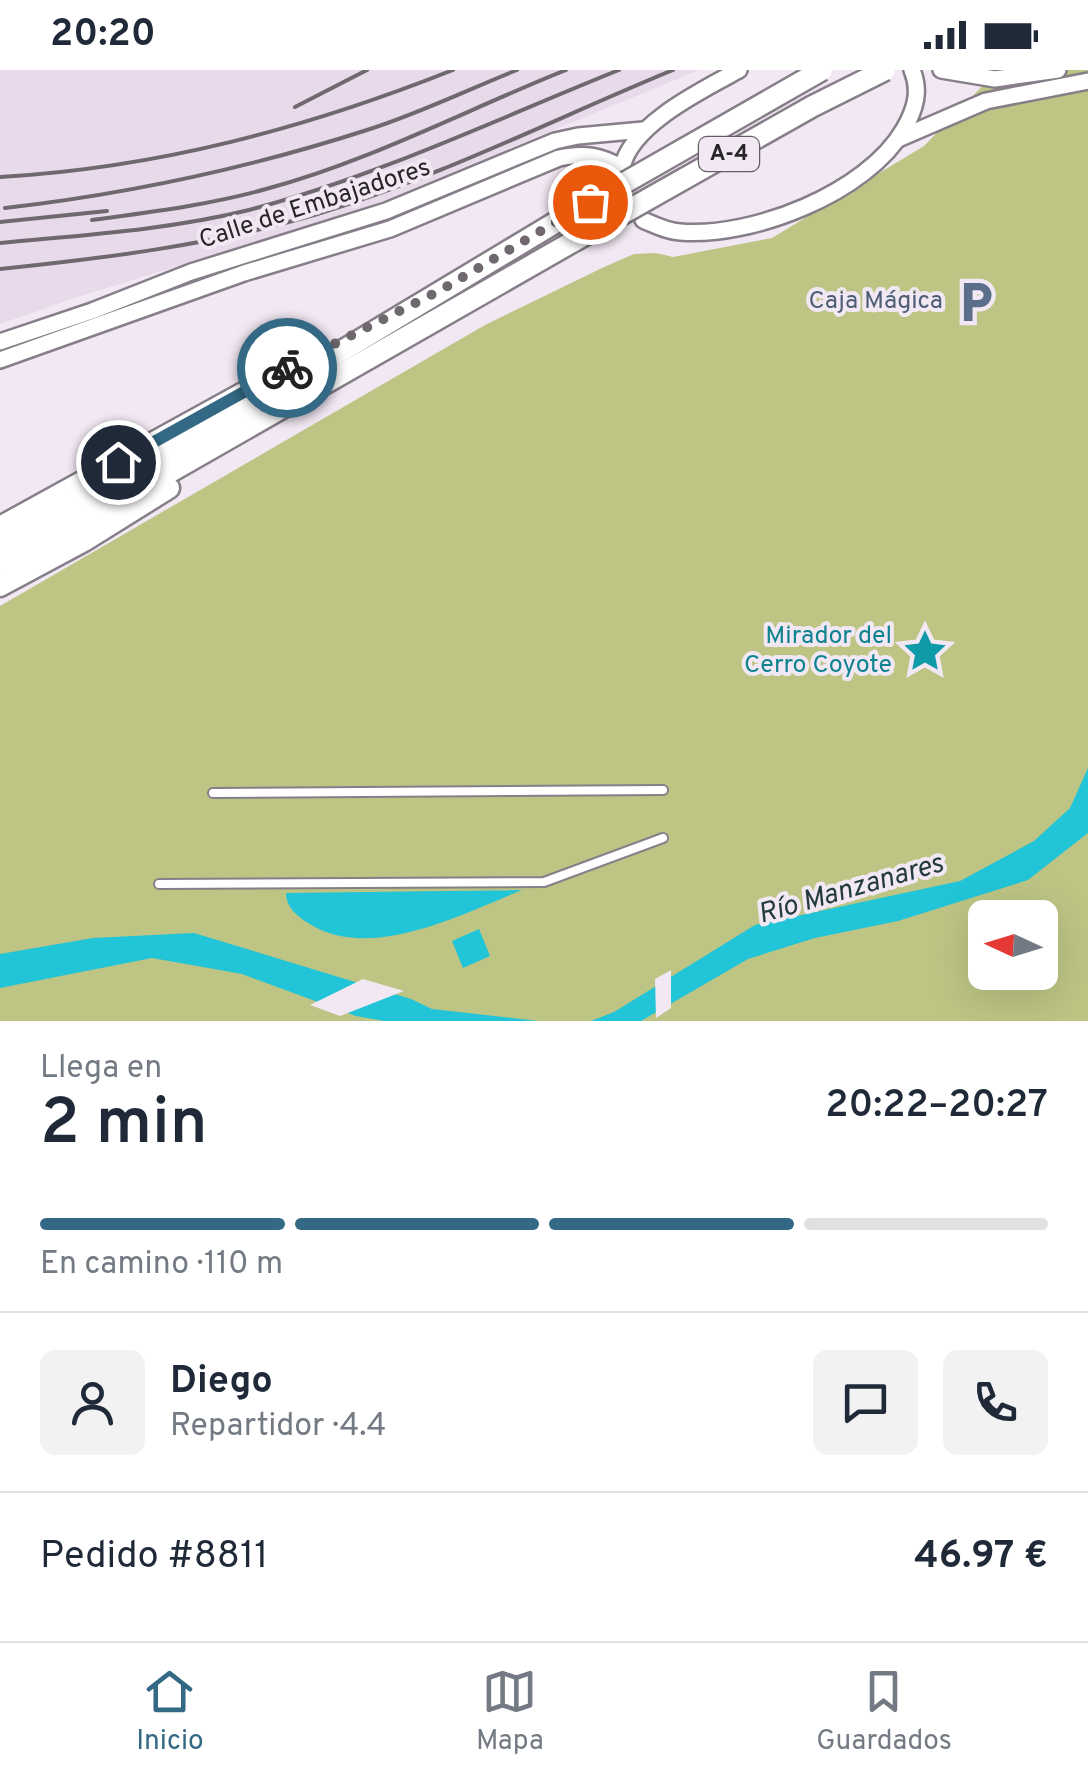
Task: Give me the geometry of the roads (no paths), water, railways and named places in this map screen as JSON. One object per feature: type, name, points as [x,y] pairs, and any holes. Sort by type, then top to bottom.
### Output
[{"type":"highway","name":"A-4","points":[[441,290],[822,70]]},
{"type":"highway","name":"A-4","points":[[329,382],[814,106],[885,70]]},
{"type":"highway","points":[[0,527],[276,373],[441,290]]},
{"type":"highway","points":[[0,546],[277,390],[441,290]]},
{"type":"highway","points":[[0,565],[329,382]]},
{"type":"highway","points":[[0,586],[84,540],[272,424],[329,382]]},
{"type":"main road","points":[[647,130],[739,70]]},
{"type":"main road","points":[[643,220],[676,232],[751,225],[793,211],[848,185],[870,169],[898,139],[916,102],[912,70]]},
{"type":"main road","points":[[941,70],[995,79],[1058,70]]},
{"type":"main road","points":[[898,139],[986,101],[1088,81]]},
{"type":"main road","name":"Calle de Embajadores","points":[[0,360],[244,273],[390,229],[559,158],[598,156],[622,168],[629,147],[647,130]]},
{"type":"main road","name":"Calle de Embajadores","points":[[0,342],[191,272],[386,211],[555,141],[647,130]]},
{"type":"street","points":[[213,793],[663,790]]},
{"type":"street","points":[[159,884],[544,882],[663,838]]},
{"type":"water","points":[[1088,768],[1088,833],[1028,880],[898,921],[815,938],[748,959],[641,1021],[591,1021],[614,1012],[755,925],[960,881],[1034,841],[1070,808]]},
{"type":"water","points":[[522,890],[444,922],[387,936],[359,938],[332,934],[308,923],[296,914],[286,898],[286,893]]},
{"type":"water","points":[[479,929],[490,956],[463,968],[452,941]]},
{"type":"water","points":[[194,933],[411,999],[432,1009],[538,1021],[384,1021],[356,1016],[242,974],[152,958],[0,988],[0,954],[93,938]]},
{"type":"railway","points":[[295,107],[367,70]]},
{"type":"railway","points":[[0,177],[117,165],[231,142],[343,110],[453,70]]},
{"type":"railway","points":[[5,208],[142,187],[323,144],[386,124],[517,70]]},
{"type":"railway","points":[[92,220],[179,208],[305,177],[380,150],[566,70]]},
{"type":"railway","points":[[0,243],[157,227],[218,217],[296,197],[436,146],[619,70]]},
{"type":"railway","points":[[0,269],[158,249],[314,215],[451,166],[673,70]]},
{"type":"railway","points":[[0,222],[107,211]]},
{"type":"place","name":"Caja Mágica","points":[[976,302]]},
{"type":"place","name":"Mirador del Cerro Coyote","points":[[925,651]]},
{"type":"water label","name":"Río Manzanares","points":[[851,890]]}]
